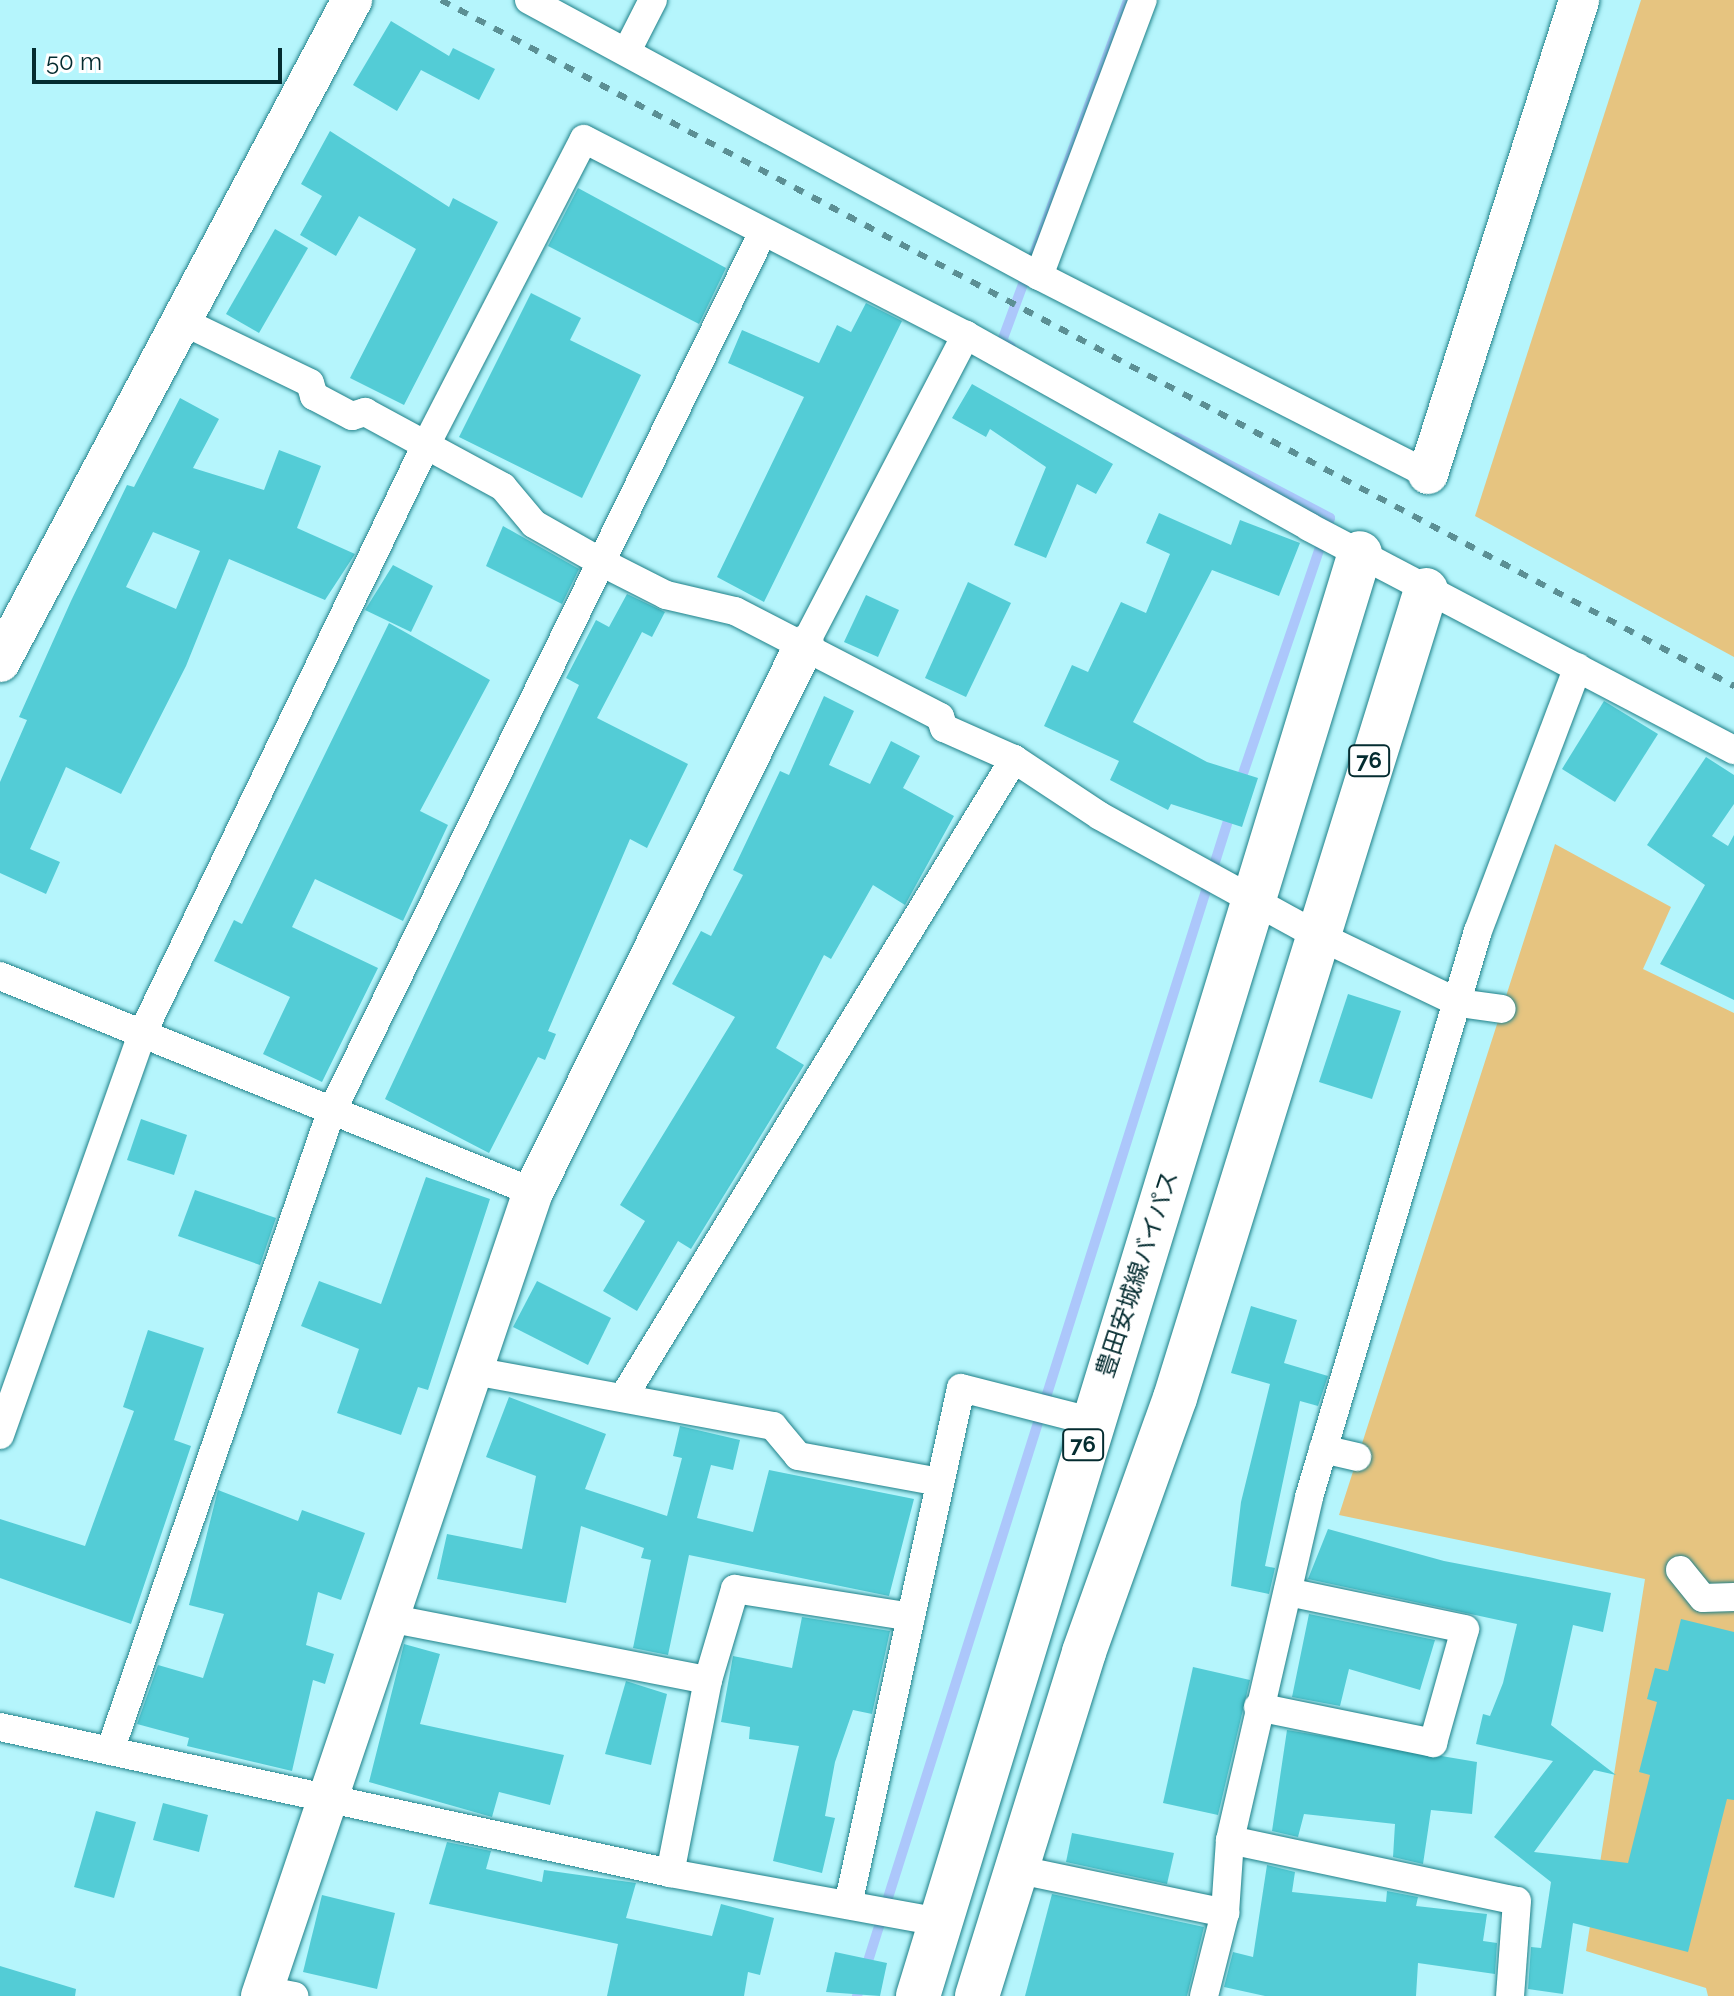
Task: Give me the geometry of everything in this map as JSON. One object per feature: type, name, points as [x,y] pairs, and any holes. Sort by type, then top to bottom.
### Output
[{"type":"main road","name":"豊田安城線バイパス","points":[[918,1996],[944,1923],[1090,1421],[1257,896],[1360,553]]},
{"type":"main road","name":"76","points":[[977,1996],[1015,1869],[1175,1398],[1315,934],[1426,590]]},
{"type":"street","points":[[0,662],[352,0]]},
{"type":"street","points":[[529,0],[1039,276],[1428,474],[1579,0]]},
{"type":"street","points":[[627,51],[653,0]]},
{"type":"street","points":[[1039,276],[1143,0]]},
{"type":"street","points":[[0,1435],[141,1036],[426,445],[584,139],[762,234],[966,335],[1426,590],[1734,750]]},
{"type":"street","points":[[110,1751],[330,1115],[762,234]]},
{"type":"street","points":[[182,321],[310,383],[314,396],[352,416],[365,412],[503,487],[534,524],[601,562],[666,595],[735,611],[804,646],[940,717],[944,728],[1014,759],[1100,816],[1257,896],[1315,934],[1459,1003],[1502,1009]]},
{"type":"street","points":[[272,1994],[325,1798],[533,1192],[804,646],[966,335]]},
{"type":"street","points":[[1204,1996],[1225,1913],[1230,1840],[1258,1707],[1323,1449],[1459,1003],[1478,931],[1578,667]]},
{"type":"street","points":[[624,1396],[1014,759]]},
{"type":"street","points":[[0,976],[330,1115],[533,1192]]},
{"type":"street","points":[[474,1371],[624,1396],[773,1426],[798,1456],[940,1482]]},
{"type":"street","points":[[848,1905],[961,1388],[1090,1421]]},
{"type":"street","points":[[1323,1449],[1357,1457]]},
{"type":"street","points":[[1680,1570],[1703,1598],[1734,1597]]},
{"type":"street","points":[[670,1873],[708,1680],[735,1589],[911,1617]]},
{"type":"street","points":[[1258,1707],[1433,1743],[1465,1629],[1288,1592]]},
{"type":"street","points":[[388,1618],[708,1680]]},
{"type":"street","points":[[0,1727],[325,1798],[445,1818],[670,1873],[944,1923]]},
{"type":"street","points":[[1230,1840],[1517,1901],[1510,1996]]},
{"type":"street","points":[[1015,1869],[1225,1913]]},
{"type":"shaded area","points":[[1641,0],[1734,0],[1734,657],[1475,516]]},
{"type":"shaded area","points":[[1555,844],[1671,907],[1643,969],[1734,1013],[1734,1996],[1708,1996],[1706,1988],[1586,1951],[1645,1579],[1339,1515]]},
{"type":"building","points":[[391,21],[449,56],[453,48],[495,69],[479,100],[421,70],[397,111],[353,85]]},
{"type":"building","points":[[330,131],[449,207],[453,198],[498,222],[404,405],[350,378],[416,249],[359,216],[336,256],[300,235],[322,196],[301,184]]},
{"type":"building","points":[[578,188],[726,268],[699,324],[548,246]]},
{"type":"building","points":[[275,229],[308,248],[259,333],[226,314]]},
{"type":"building","points":[[531,293],[581,318],[570,340],[641,375],[582,498],[459,437]]},
{"type":"building","points":[[866,303],[902,321],[764,602],[717,577],[804,397],[728,363],[742,330],[819,363],[837,325],[851,332]]},
{"type":"building","points":[[972,384],[1113,464],[1096,494],[1077,484],[1046,558],[1014,545],[1046,467],[990,429],[986,437],[952,418]]},
{"type":"building","points":[[180,398],[219,419],[193,468],[264,490],[279,450],[321,466],[297,528],[355,554],[325,600],[229,559],[186,666],[121,794],[66,767],[30,849],[60,862],[46,894],[0,873],[0,782],[27,720],[19,717],[71,601],[127,485],[134,487]],"holes":[[[153,532],[200,551],[176,609],[126,587]]]},
{"type":"building","points":[[1159,513],[1231,545],[1240,520],[1300,543],[1279,596],[1212,570],[1133,722],[1207,762],[1258,778],[1242,827],[1171,804],[1168,810],[1110,780],[1119,761],[1044,726],[1072,665],[1088,672],[1121,602],[1146,613],[1170,554],[1146,543]]},
{"type":"building","points":[[503,526],[579,569],[562,604],[486,566]]},
{"type":"building","points":[[393,565],[433,586],[411,632],[365,610]]},
{"type":"building","points":[[968,582],[1011,603],[966,697],[925,678]]},
{"type":"building","points":[[627,594],[665,612],[652,637],[642,632],[597,718],[688,764],[647,848],[630,839],[548,1031],[556,1034],[545,1060],[538,1057],[489,1153],[385,1099],[579,685],[566,678],[596,620],[609,627]]},
{"type":"building","points":[[866,595],[899,610],[878,657],[844,642]]},
{"type":"building","points":[[389,623],[490,680],[420,811],[448,825],[403,921],[315,879],[292,927],[378,968],[322,1082],[263,1054],[290,997],[214,961],[234,920],[242,924]]},
{"type":"building","points":[[824,696],[854,711],[829,765],[870,784],[891,741],[920,756],[903,788],[954,816],[905,905],[873,885],[831,959],[824,955],[776,1048],[804,1065],[691,1249],[678,1241],[637,1311],[603,1291],[645,1221],[620,1205],[735,1017],[672,984],[701,931],[711,936],[743,875],[733,870],[780,771],[789,775]]},
{"type":"building","points":[[1604,701],[1658,734],[1615,802],[1562,769]]},
{"type":"building","points":[[1706,757],[1734,775],[1734,804],[1712,836],[1728,846],[1734,835],[1734,1000],[1660,964],[1705,885],[1647,845]]},
{"type":"building","points":[[1348,994],[1401,1011],[1372,1099],[1319,1082]]},
{"type":"building","points":[[141,1119],[187,1135],[174,1175],[127,1160]]},
{"type":"building","points":[[426,1177],[490,1199],[428,1390],[418,1387],[401,1435],[337,1413],[359,1349],[301,1326],[319,1281],[381,1304]]},
{"type":"building","points":[[195,1190],[276,1218],[260,1265],[178,1236]]},
{"type":"building","points":[[537,1281],[611,1318],[588,1365],[513,1327]]},
{"type":"building","points":[[1251,1306],[1297,1320],[1284,1363],[1328,1376],[1318,1406],[1300,1401],[1265,1566],[1275,1568],[1269,1594],[1231,1586],[1241,1502],[1270,1384],[1231,1373]]},
{"type":"building","points":[[148,1330],[204,1348],[174,1440],[191,1446],[131,1624],[0,1578],[0,1519],[85,1546],[134,1411],[123,1407]]},
{"type":"building","points":[[509,1397],[606,1434],[585,1489],[667,1516],[682,1458],[673,1456],[680,1426],[740,1440],[733,1470],[711,1465],[697,1518],[753,1532],[769,1470],[914,1499],[889,1596],[689,1555],[668,1655],[633,1648],[651,1560],[641,1558],[644,1548],[581,1526],[566,1603],[437,1579],[447,1534],[522,1549],[536,1476],[486,1457]]},
{"type":"building","points":[[218,1490],[298,1521],[302,1510],[365,1533],[341,1600],[318,1592],[306,1645],[334,1654],[325,1684],[313,1680],[292,1771],[187,1746],[189,1738],[137,1724],[158,1665],[203,1678],[224,1614],[189,1605]]},
{"type":"building","points":[[1328,1529],[1444,1561],[1611,1593],[1603,1632],[1573,1625],[1551,1725],[1616,1775],[1594,1770],[1534,1852],[1628,1863],[1650,1775],[1639,1772],[1657,1702],[1647,1699],[1655,1668],[1668,1671],[1681,1619],[1734,1632],[1734,1800],[1727,1799],[1688,1952],[1573,1923],[1563,1994],[1528,1989],[1531,1947],[1541,1948],[1551,1882],[1494,1837],[1553,1761],[1476,1744],[1483,1714],[1490,1716],[1503,1683],[1517,1624],[1308,1579]]},
{"type":"building","points":[[1309,1614],[1435,1640],[1420,1690],[1349,1669],[1340,1706],[1292,1697]]},
{"type":"building","points":[[802,1617],[890,1631],[872,1714],[853,1710],[835,1762],[825,1816],[835,1818],[822,1873],[773,1861],[799,1746],[749,1739],[750,1727],[721,1722],[733,1656],[792,1668]]},
{"type":"building","points":[[404,1644],[440,1654],[420,1724],[564,1755],[550,1805],[499,1792],[492,1817],[369,1782]]},
{"type":"building","points":[[1193,1667],[1250,1680],[1218,1815],[1163,1803]]},
{"type":"building","points":[[626,1681],[667,1694],[651,1765],[605,1754]]},
{"type":"building","points":[[1287,1730],[1477,1762],[1472,1814],[1431,1810],[1423,1864],[1393,1857],[1395,1824],[1304,1814],[1298,1837],[1272,1831]]},
{"type":"building","points":[[163,1803],[208,1815],[199,1852],[153,1840]]},
{"type":"building","points":[[96,1811],[136,1822],[114,1898],[74,1887]]},
{"type":"building","points":[[1072,1833],[1174,1853],[1167,1884],[1066,1862]]},
{"type":"building","points":[[447,1842],[491,1851],[486,1869],[542,1882],[544,1870],[636,1883],[626,1918],[712,1936],[721,1904],[774,1918],[760,1975],[748,1972],[744,1996],[607,1996],[618,1944],[429,1904]]},
{"type":"building","points":[[1267,1865],[1295,1872],[1292,1892],[1386,1902],[1387,1891],[1418,1897],[1416,1906],[1487,1914],[1483,1941],[1497,1943],[1495,1974],[1418,1963],[1416,1996],[1265,1996],[1224,1987],[1233,1952],[1253,1957]]},
{"type":"building","points":[[1052,1894],[1204,1927],[1187,1996],[1025,1996]]},
{"type":"building","points":[[322,1895],[395,1913],[377,1989],[303,1972]]},
{"type":"building","points":[[835,1952],[887,1963],[880,1996],[826,1992]]},
{"type":"building","points":[[0,1966],[76,1989],[75,1996],[0,1996]]},
{"type":"waterway","points":[[1011,347],[1002,341],[1128,0]]},
{"type":"waterway","points":[[1176,437],[1330,518],[1239,785]]},
{"type":"waterway","points":[[857,1996],[1231,811]]},
{"type":"railway","points":[[441,0],[1734,686]]}]
